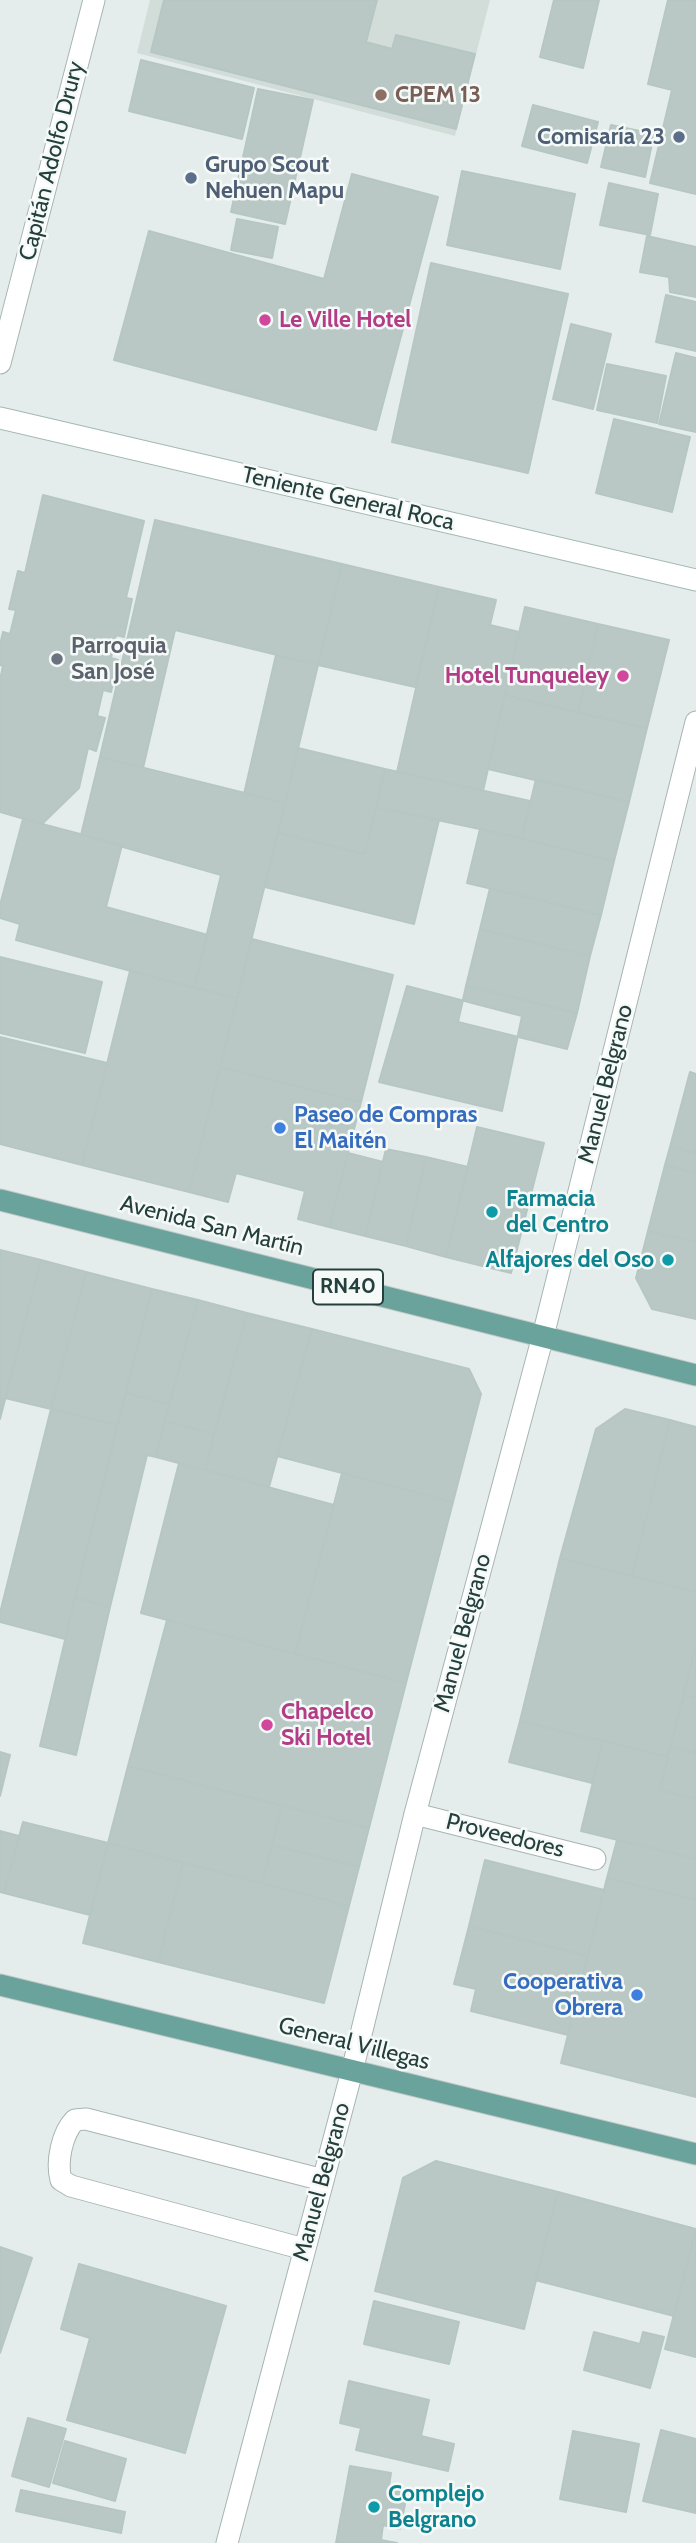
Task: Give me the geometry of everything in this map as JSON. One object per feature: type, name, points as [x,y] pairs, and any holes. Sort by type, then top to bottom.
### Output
[{"type":"main road","name":"Avenida San Martín","points":[[0,1199],[696,1375]]},
{"type":"main road","name":"General Villegas","points":[[0,1985],[696,2154]]},
{"type":"street","name":"Capitán Adolfo Drury","points":[[0,363],[94,0]]},
{"type":"street","name":"Teniente General Roca","points":[[0,418],[696,580]]},
{"type":"street","name":"Manuel Belgrano","points":[[227,2543],[352,2071],[415,1814],[543,1336],[696,722]]},
{"type":"street","name":"Proveedores","points":[[415,1814],[595,1859]]},
{"type":"street","points":[[304,2249],[71,2186],[61,2180],[58,2168],[68,2127],[75,2120],[86,2119],[323,2180]]},
{"type":"shaded area","name":"CPEM 13","points":[[150,0],[490,0],[455,136],[137,53]]},
{"type":"building","name":"CPEM 13","points":[[164,0],[377,0],[366,42],[392,49],[396,35],[475,54],[456,129],[151,52]]},
{"type":"building","name":"Comisaría 23","points":[[554,0],[599,0],[583,68],[540,57]]},
{"type":"building","name":"Comisaría 23","points":[[668,0],[696,0],[696,194],[650,183],[672,90],[648,84]]},
{"type":"building","points":[[141,60],[254,88],[242,139],[129,111]]},
{"type":"building","points":[[258,89],[313,100],[285,224],[231,212]]},
{"type":"building","points":[[533,105],[598,122],[587,163],[522,146]]},
{"type":"building","points":[[611,125],[654,134],[645,177],[601,167]]},
{"type":"building","points":[[462,171],[575,194],[560,269],[447,245]]},
{"type":"building","name":"Le Ville Hotel","points":[[352,174],[438,197],[376,430],[114,360],[149,231],[324,279]]},
{"type":"building","points":[[609,183],[658,194],[650,235],[600,225]]},
{"type":"building","points":[[237,219],[278,227],[272,258],[231,250]]},
{"type":"building","points":[[647,236],[696,247],[696,297],[670,292],[669,277],[640,272]]},
{"type":"building","points":[[431,263],[568,294],[528,473],[392,442]]},
{"type":"building","points":[[666,295],[696,302],[696,351],[656,342]]},
{"type":"building","points":[[571,324],[611,334],[593,409],[553,399]]},
{"type":"building","points":[[676,353],[696,358],[696,432],[659,424]]},
{"type":"building","points":[[607,364],[666,376],[657,423],[597,410]]},
{"type":"building","points":[[614,419],[690,437],[672,512],[596,493]]},
{"type":"building","name":"Parroquia San José","points":[[43,495],[144,521],[126,598],[132,599],[124,637],[116,635],[111,658],[118,660],[111,692],[103,690],[97,716],[105,718],[96,751],[88,748],[79,788],[42,824],[0,812],[0,680],[3,666],[0,665],[0,645],[3,632],[10,634],[16,610],[9,609],[18,571],[25,573]]},
{"type":"building","points":[[155,520],[342,564],[318,665],[175,630],[143,768],[100,757]]},
{"type":"building","points":[[342,564],[439,587],[415,687],[318,665]]},
{"type":"building","points":[[439,587],[496,600],[490,625],[519,632],[483,791],[397,772]]},
{"type":"building","points":[[525,607],[598,624],[578,713],[505,695]]},
{"type":"building","name":"Hotel Tunqueley","points":[[598,624],[669,640],[647,728],[578,713]]},
{"type":"building","points":[[276,655],[318,665],[285,803],[244,794]]},
{"type":"building","points":[[505,695],[647,728],[629,802],[488,769]]},
{"type":"building","points":[[298,748],[385,769],[365,854],[278,833]]},
{"type":"building","points":[[100,757],[285,803],[237,998],[194,988],[221,875],[81,835]]},
{"type":"building","points":[[385,769],[530,801],[522,838],[376,807]]},
{"type":"building","points":[[536,779],[629,802],[614,861],[522,838]]},
{"type":"building","points":[[376,807],[439,820],[414,924],[265,887],[278,833],[365,854]]},
{"type":"building","points":[[23,819],[122,845],[106,907],[208,935],[194,988],[16,940],[20,924],[0,918],[0,905]]},
{"type":"building","points":[[480,829],[614,861],[601,915],[467,883]]},
{"type":"building","points":[[490,888],[601,915],[590,956],[480,929]]},
{"type":"building","points":[[480,929],[590,956],[577,1013],[466,986]]},
{"type":"building","points":[[252,939],[393,975],[361,1102],[220,1067]]},
{"type":"building","points":[[0,957],[102,982],[85,1053],[0,1033]]},
{"type":"building","points":[[130,971],[237,998],[189,1192],[82,1165]]},
{"type":"building","points":[[407,986],[522,1016],[502,1111],[379,1082]]},
{"type":"building","points":[[466,986],[577,1013],[567,1049],[458,1022]]},
{"type":"building","points":[[0,1037],[107,1063],[82,1165],[0,1144]]},
{"type":"building","name":"Paseo de Compras El Maitén","points":[[220,1067],[361,1102],[329,1227],[298,1219],[305,1191],[236,1173],[228,1202],[189,1192]]},
{"type":"building","points":[[690,1072],[696,1074],[696,1153],[670,1147]]},
{"type":"building","name":"Farmacia del Centro","points":[[477,1127],[544,1143],[511,1273],[446,1257]]},
{"type":"building","points":[[670,1147],[696,1153],[696,1173],[665,1165]]},
{"type":"building","points":[[386,1149],[426,1157],[406,1246],[365,1236]]},
{"type":"building","points":[[348,1153],[383,1162],[365,1236],[329,1227]]},
{"type":"building","points":[[426,1157],[468,1167],[446,1257],[406,1246]]},
{"type":"building","points":[[665,1165],[696,1173],[696,1242],[648,1231]]},
{"type":"building","name":"Alfajores del Oso","points":[[648,1231],[696,1242],[696,1319],[652,1309],[636,1278]]},
{"type":"building","points":[[0,1250],[41,1260],[0,1419]]},
{"type":"building","points":[[41,1260],[86,1272],[51,1409],[5,1398]]},
{"type":"building","points":[[86,1272],[152,1289],[117,1425],[51,1409]]},
{"type":"building","points":[[152,1289],[198,1300],[169,1404],[126,1393]]},
{"type":"building","points":[[198,1300],[247,1313],[214,1434],[165,1421]]},
{"type":"building","points":[[247,1313],[312,1329],[269,1487],[205,1470]]},
{"type":"building","points":[[312,1329],[469,1369],[481,1394],[453,1502],[277,1456]]},
{"type":"building","points":[[126,1393],[169,1404],[156,1457],[147,1455],[110,1607],[75,1598]]},
{"type":"building","points":[[51,1409],[117,1425],[65,1639],[0,1622]]},
{"type":"building","points":[[625,1409],[670,1420],[632,1576],[560,1558],[596,1429]]},
{"type":"building","points":[[670,1420],[696,1427],[696,1592],[632,1576]]},
{"type":"building","points":[[165,1421],[214,1434],[205,1470],[156,1457]]},
{"type":"building","points":[[179,1463],[334,1505],[295,1654],[141,1613]]},
{"type":"building","points":[[342,1473],[453,1502],[406,1683],[295,1654]]},
{"type":"building","points":[[560,1558],[696,1592],[696,1644],[668,1757],[520,1721]]},
{"type":"building","points":[[75,1598],[110,1607],[76,1755],[40,1746]]},
{"type":"building","name":"Chapelco Ski Hotel","points":[[167,1620],[406,1683],[369,1828],[128,1766]]},
{"type":"building","points":[[696,1644],[696,1698],[684,1695]]},
{"type":"building","points":[[684,1695],[696,1698],[696,1753],[670,1747]]},
{"type":"building","points":[[520,1721],[603,1741],[592,1783],[509,1762]]},
{"type":"building","points":[[603,1741],[668,1757],[660,1790],[696,1799],[696,1859],[581,1831]]},
{"type":"building","points":[[670,1747],[696,1753],[696,1799],[660,1790]]},
{"type":"building","points":[[0,1752],[10,1755],[0,1796]]},
{"type":"building","points":[[128,1766],[282,1806],[262,1883],[108,1843]]},
{"type":"building","points":[[282,1806],[369,1828],[359,1867],[272,1845]]},
{"type":"building","points":[[23,1822],[108,1843],[90,1915],[4,1893]]},
{"type":"building","points":[[0,1831],[19,1836],[4,1893],[0,1892]]},
{"type":"building","points":[[617,1840],[696,1859],[696,1900],[607,1878]]},
{"type":"building","points":[[108,1843],[183,1863],[158,1962],[83,1943]]},
{"type":"building","points":[[272,1845],[359,1867],[349,1906],[262,1883]]},
{"type":"building","points":[[485,1860],[604,1890],[588,1956],[469,1926]]},
{"type":"building","points":[[183,1863],[349,1906],[324,2003],[158,1962]]},
{"type":"building","name":"Cooperativa Obrera","points":[[607,1878],[696,1900],[696,2097],[561,2063]]},
{"type":"building","points":[[469,1926],[588,1956],[568,2035],[471,2011],[476,1989],[454,1984]]},
{"type":"building","points":[[436,2161],[558,2192],[524,2329],[375,2291],[403,2178]]},
{"type":"building","points":[[558,2192],[696,2229],[674,2316],[535,2280]]},
{"type":"building","points":[[696,2229],[696,2357],[665,2349]]},
{"type":"building","points":[[0,2247],[32,2258],[0,2353]]},
{"type":"building","points":[[79,2264],[226,2306],[185,2453],[67,2420],[90,2338],[61,2329]]},
{"type":"building","points":[[374,2301],[459,2322],[449,2364],[364,2344]]},
{"type":"building","points":[[594,2332],[640,2344],[643,2332],[664,2337],[650,2388],[584,2370]]},
{"type":"building","points":[[349,2381],[429,2400],[421,2436],[454,2444],[448,2471],[356,2450],[361,2428],[340,2423]]},
{"type":"building","points":[[28,2418],[66,2429],[49,2487],[12,2476]]},
{"type":"building","points":[[661,2430],[696,2439],[696,2513],[643,2501]]},
{"type":"building","points":[[573,2431],[639,2444],[626,2512],[560,2499]]},
{"type":"building","points":[[65,2441],[126,2459],[115,2501],[53,2483]]},
{"type":"building","name":"Complejo Belgrano","points":[[350,2466],[391,2473],[389,2486],[408,2489],[400,2529],[383,2525],[381,2540],[397,2543],[336,2543]]},
{"type":"building","points":[[21,2490],[125,2512],[121,2533],[16,2511]]},
{"type":"place","name":"CPEM 13","points":[[381,95]]},
{"type":"place","name":"Comisaría 23","points":[[679,137]]},
{"type":"place","name":"Grupo Scout Nehuen Mapu","points":[[191,178]]},
{"type":"place","name":"Le Ville Hotel","points":[[265,320]]},
{"type":"place","name":"Parroquia San José","points":[[57,659]]},
{"type":"place","name":"Hotel Tunqueley","points":[[623,676]]},
{"type":"place","name":"Paseo de Compras El Maitén","points":[[280,1128]]},
{"type":"place","name":"Farmacia del Centro","points":[[492,1212]]},
{"type":"place","name":"Alfajores del Oso","points":[[668,1260]]},
{"type":"place","name":"Chapelco Ski Hotel","points":[[267,1725]]},
{"type":"place","name":"Cooperativa Obrera","points":[[637,1995]]},
{"type":"place","name":"Complejo Belgrano","points":[[374,2507]]}]
